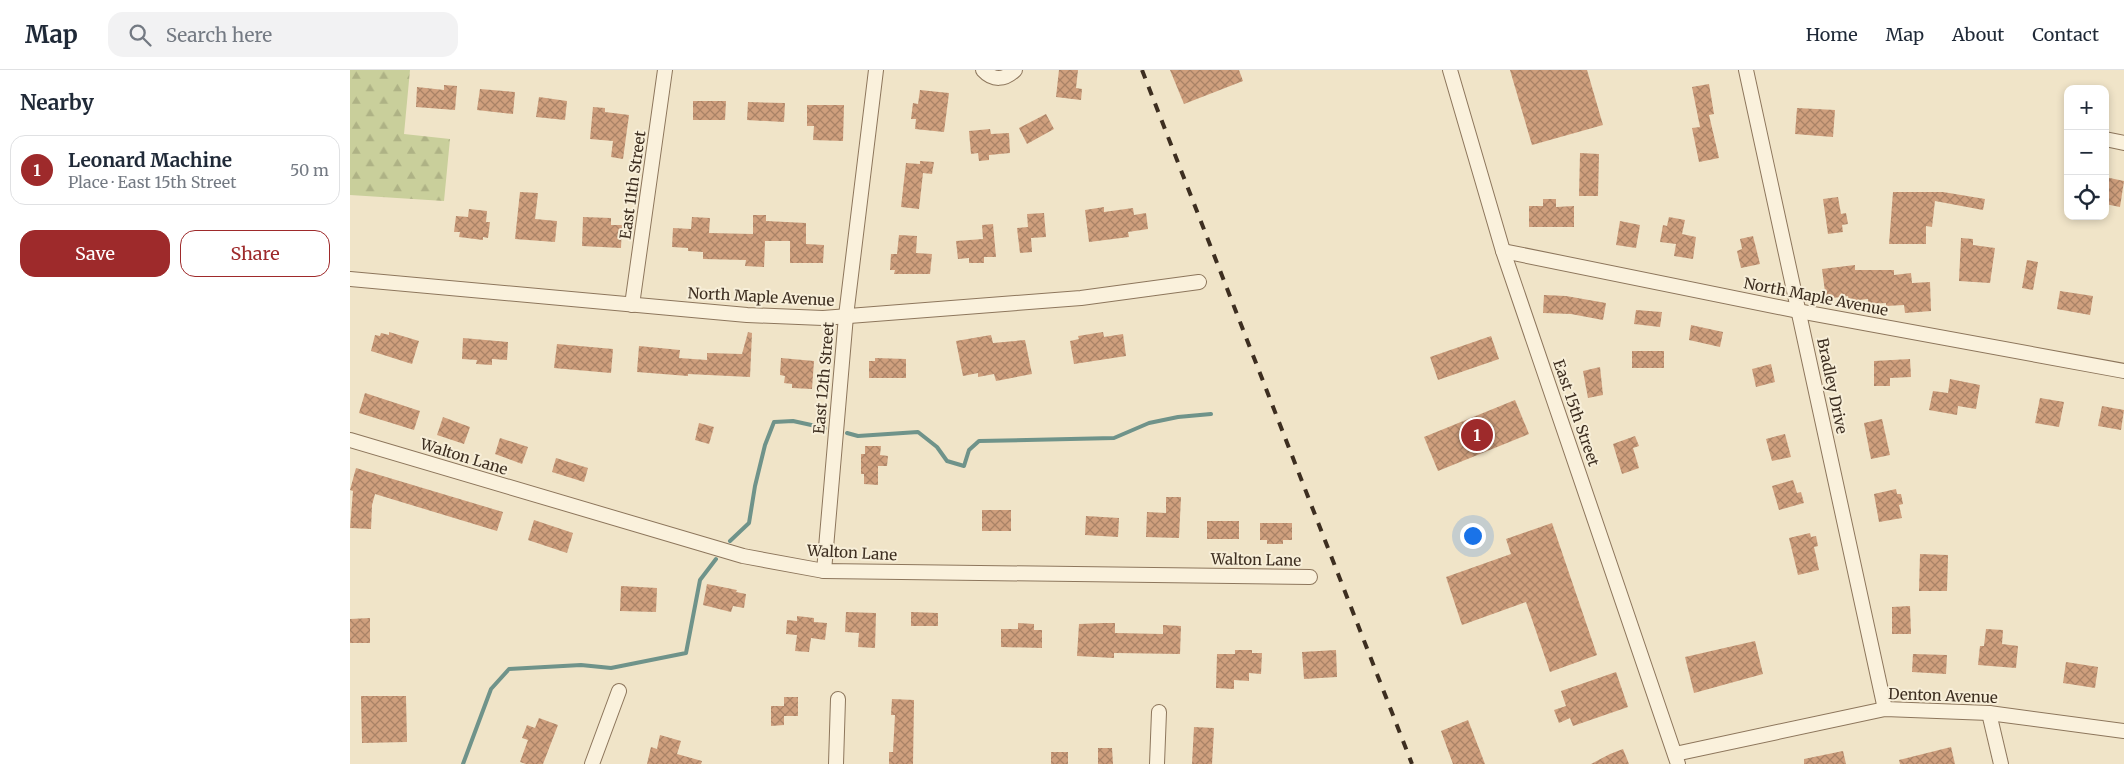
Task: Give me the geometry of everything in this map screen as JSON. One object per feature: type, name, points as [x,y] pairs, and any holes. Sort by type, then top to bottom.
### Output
[{"type":"street","name":"East 11th Street","points":[[632,305],[666,70]]},
{"type":"street","name":"East 12th Street","points":[[824,571],[846,316],[876,70]]},
{"type":"street","points":[[983,70],[992,77],[998,78],[1010,75],[1015,70]]},
{"type":"street","name":"East 15th Street","points":[[1450,70],[1503,251],[1676,759]]},
{"type":"street","name":"Bradley Drive","points":[[1746,70],[1885,709]]},
{"type":"street","points":[[2109,140],[2124,143]]},
{"type":"street","name":"North Maple Avenue","points":[[1503,251],[1798,311],[2124,371]]},
{"type":"street","name":"North Maple Avenue","points":[[350,279],[746,315],[823,318],[1082,298],[1200,282]]},
{"type":"street","name":"Walton Lane","points":[[350,440],[743,556],[824,571],[1310,577]]},
{"type":"street","points":[[592,764],[619,691]]},
{"type":"street","points":[[836,764],[838,699]]},
{"type":"street","name":"Denton Avenue","points":[[1676,759],[1885,709],[1989,713],[2124,731]]},
{"type":"street","points":[[1157,764],[1159,712]]},
{"type":"street","points":[[1989,713],[2001,764]]},
{"type":"green space","points":[[350,70],[410,70],[404,134],[450,139],[444,201],[350,195]]},
{"type":"building","points":[[1059,70],[1078,70],[1076,88],[1082,89],[1081,100],[1056,97]]},
{"type":"building","points":[[1170,70],[1239,70],[1243,81],[1184,104]]},
{"type":"building","points":[[1510,70],[1587,70],[1603,125],[1532,145]]},
{"type":"building","points":[[1709,84],[1714,114],[1709,115],[1719,158],[1699,162],[1692,128],[1700,127],[1692,87]]},
{"type":"building","points":[[444,85],[457,86],[455,110],[416,107],[417,87],[444,90]]},
{"type":"building","points":[[480,89],[515,92],[513,114],[477,110]]},
{"type":"building","points":[[920,90],[949,93],[944,132],[915,129],[916,119],[911,119],[913,103],[918,104]]},
{"type":"building","points":[[539,97],[567,101],[565,120],[536,117]]},
{"type":"building","points":[[693,101],[726,101],[725,120],[693,120]]},
{"type":"building","points":[[748,102],[785,103],[784,122],[747,120]]},
{"type":"building","points":[[807,105],[844,105],[843,141],[813,140],[814,126],[807,126]]},
{"type":"building","points":[[593,107],[605,108],[605,112],[629,115],[623,159],[611,157],[613,141],[590,139]]},
{"type":"building","points":[[1797,108],[1835,110],[1833,137],[1795,134]]},
{"type":"building","points":[[1046,114],[1054,129],[1027,144],[1019,128]]},
{"type":"building","points":[[990,129],[991,134],[1009,133],[1010,153],[989,155],[989,160],[979,161],[978,153],[971,154],[969,131]]},
{"type":"building","points":[[1580,153],[1599,154],[1598,196],[1579,196]]},
{"type":"building","points":[[920,161],[934,162],[932,174],[923,173],[919,209],[901,207],[906,163],[920,164]]},
{"type":"building","points":[[2109,178],[2124,181],[2120,207],[2109,205]]},
{"type":"building","points":[[520,192],[538,193],[535,219],[557,221],[555,242],[515,239]]},
{"type":"building","points":[[1893,192],[1943,192],[1985,199],[1983,210],[1935,201],[1932,227],[1926,226],[1926,244],[1889,244]]},
{"type":"building","points":[[1838,197],[1841,214],[1846,213],[1848,224],[1842,225],[1843,232],[1828,234],[1823,199]]},
{"type":"building","points":[[1543,199],[1556,199],[1556,207],[1574,206],[1574,227],[1529,227],[1529,206],[1543,206]]},
{"type":"building","points":[[1104,207],[1104,212],[1133,208],[1134,215],[1146,213],[1148,229],[1128,232],[1129,237],[1089,242],[1085,210]]},
{"type":"building","points":[[469,209],[487,211],[486,222],[490,222],[488,238],[483,237],[483,240],[459,237],[460,232],[454,232],[456,216],[468,217]]},
{"type":"building","points":[[1044,213],[1046,237],[1031,238],[1032,252],[1020,253],[1017,228],[1028,227],[1027,214]]},
{"type":"building","points":[[753,215],[766,215],[766,221],[806,223],[806,244],[824,245],[823,263],[790,263],[790,241],[765,241],[764,267],[745,266],[746,260],[703,259],[703,252],[688,251],[688,248],[672,247],[673,228],[691,229],[692,217],[710,218],[709,233],[753,234]]},
{"type":"building","points":[[583,217],[611,218],[611,225],[622,225],[621,248],[582,246]]},
{"type":"building","points":[[1669,217],[1685,220],[1682,234],[1696,237],[1693,259],[1674,256],[1676,244],[1660,242],[1663,225],[1667,226]]},
{"type":"building","points":[[1620,221],[1640,225],[1636,248],[1616,245]]},
{"type":"building","points":[[993,224],[996,257],[984,257],[984,263],[969,263],[969,258],[958,259],[956,241],[983,239],[982,225]]},
{"type":"building","points":[[899,235],[917,236],[916,253],[932,254],[930,274],[894,274],[895,270],[890,270],[891,254],[897,254]]},
{"type":"building","points":[[1753,236],[1760,264],[1741,268],[1737,251],[1742,249],[1740,239]]},
{"type":"building","points":[[1961,238],[1973,239],[1973,245],[1995,248],[1990,283],[1959,281]]},
{"type":"building","points":[[2027,260],[2038,262],[2033,290],[2022,288]]},
{"type":"building","points":[[1855,265],[1855,270],[1894,270],[1894,275],[1911,273],[1912,283],[1930,282],[1931,311],[1905,313],[1904,305],[1868,304],[1868,299],[1849,301],[1848,296],[1826,299],[1822,269]]},
{"type":"building","points":[[2060,291],[2093,296],[2090,315],[2057,309]]},
{"type":"building","points":[[1544,295],[1566,296],[1606,303],[1603,320],[1571,314],[1543,313]]},
{"type":"building","points":[[1636,310],[1662,312],[1660,327],[1634,324]]},
{"type":"building","points":[[1691,325],[1723,332],[1720,347],[1689,340]]},
{"type":"building","points":[[389,332],[419,341],[412,364],[371,351],[375,335],[380,336],[381,333],[389,335]]},
{"type":"building","points":[[748,332],[752,333],[750,377],[688,374],[688,376],[637,372],[639,346],[680,350],[679,358],[707,360],[707,353],[742,354]]},
{"type":"building","points":[[1103,332],[1104,337],[1123,334],[1126,356],[1074,364],[1070,341],[1079,339],[1078,336]]},
{"type":"building","points":[[991,335],[993,343],[1025,340],[1032,374],[996,381],[994,374],[978,377],[978,373],[963,376],[956,341]]},
{"type":"building","points":[[1491,336],[1499,359],[1438,380],[1430,357]]},
{"type":"building","points":[[463,338],[508,342],[507,360],[492,359],[492,365],[476,364],[477,360],[462,359]]},
{"type":"building","points":[[557,344],[613,349],[611,373],[554,368]]},
{"type":"building","points":[[1632,351],[1664,351],[1664,368],[1632,368]]},
{"type":"building","points":[[781,358],[814,361],[812,389],[792,388],[792,384],[784,383],[785,376],[780,375]]},
{"type":"building","points":[[875,358],[906,359],[906,378],[869,378],[869,361],[875,361]]},
{"type":"building","points":[[1910,359],[1911,377],[1890,378],[1890,386],[1874,386],[1874,361]]},
{"type":"building","points":[[1771,364],[1775,382],[1756,387],[1752,369]]},
{"type":"building","points":[[1600,367],[1603,395],[1588,398],[1583,371]]},
{"type":"building","points":[[1950,379],[1980,385],[1976,409],[1958,406],[1957,415],[1929,410],[1933,391],[1948,393]]},
{"type":"building","points":[[365,393],[420,411],[414,430],[359,413]]},
{"type":"building","points":[[2040,398],[2064,402],[2059,427],[2035,423]]},
{"type":"building","points":[[1515,400],[1529,434],[1438,471],[1424,437]]},
{"type":"building","points":[[2102,406],[2124,410],[2121,430],[2098,426]]},
{"type":"building","points":[[443,417],[470,427],[464,444],[437,435]]},
{"type":"building","points":[[1882,419],[1890,455],[1871,459],[1864,423]]},
{"type":"building","points":[[699,423],[714,427],[709,444],[695,440]]},
{"type":"building","points":[[1785,434],[1791,457],[1772,461],[1766,439]]},
{"type":"building","points":[[1635,436],[1639,446],[1633,448],[1639,468],[1622,474],[1613,444]]},
{"type":"building","points":[[500,438],[528,447],[522,464],[495,454]]},
{"type":"building","points":[[865,446],[881,446],[880,455],[888,456],[887,466],[878,466],[878,485],[864,484],[864,474],[861,474],[861,454],[865,454]]},
{"type":"building","points":[[556,458],[588,468],[584,482],[552,472]]},
{"type":"building","points":[[356,468],[503,512],[497,531],[375,494],[372,505],[371,529],[350,528],[353,491],[350,490]]},
{"type":"building","points":[[1793,480],[1797,493],[1801,492],[1804,503],[1779,510],[1772,486]]},
{"type":"building","points":[[1896,489],[1897,494],[1901,494],[1903,504],[1899,505],[1902,518],[1879,522],[1874,494]]},
{"type":"building","points":[[1166,497],[1181,497],[1179,538],[1146,537],[1147,512],[1166,513]]},
{"type":"building","points":[[982,510],[1011,510],[1011,531],[982,531]]},
{"type":"building","points":[[1086,516],[1119,518],[1118,537],[1085,535]]},
{"type":"building","points":[[534,520],[573,533],[567,553],[528,540]]},
{"type":"building","points":[[1207,521],[1239,521],[1239,539],[1207,539]]},
{"type":"building","points":[[1260,523],[1292,523],[1292,540],[1283,540],[1283,544],[1267,544],[1267,540],[1260,540]]},
{"type":"building","points":[[1552,523],[1597,655],[1550,672],[1526,602],[1462,625],[1446,577],[1511,554],[1506,539]]},
{"type":"building","points":[[1810,533],[1811,537],[1816,536],[1818,546],[1814,547],[1819,570],[1798,575],[1789,538]]},
{"type":"building","points":[[1920,554],[1948,555],[1947,591],[1919,591]]},
{"type":"building","points":[[707,584],[737,590],[736,592],[746,594],[744,608],[733,606],[731,612],[703,605]]},
{"type":"building","points":[[621,586],[657,588],[656,612],[620,611]]},
{"type":"building","points":[[1910,606],[1911,634],[1892,634],[1892,607]]},
{"type":"building","points":[[846,612],[876,613],[875,648],[858,647],[859,633],[845,632]]},
{"type":"building","points":[[911,612],[938,613],[938,626],[911,626]]},
{"type":"building","points":[[797,616],[814,618],[814,622],[827,623],[825,640],[811,638],[809,652],[795,651],[797,635],[786,634],[787,620],[797,621]]},
{"type":"building","points":[[370,618],[370,643],[350,643],[350,619]]},
{"type":"building","points":[[1018,623],[1034,624],[1034,630],[1042,630],[1042,648],[1001,647],[1001,629],[1018,629]]},
{"type":"building","points":[[1115,623],[1115,633],[1163,634],[1163,625],[1181,626],[1180,654],[1114,653],[1114,658],[1077,656],[1079,624]]},
{"type":"building","points":[[1986,629],[2003,630],[2002,644],[2018,646],[2016,668],[1978,665],[1980,646],[1984,646]]},
{"type":"building","points":[[1755,641],[1763,674],[1694,693],[1685,657]]},
{"type":"building","points":[[1235,650],[1252,650],[1252,653],[1262,653],[1261,674],[1249,673],[1249,681],[1234,680],[1234,689],[1216,688],[1217,654],[1235,654]]},
{"type":"building","points":[[1336,650],[1337,677],[1304,679],[1302,652]]},
{"type":"building","points":[[1913,654],[1947,655],[1946,674],[1912,672]]},
{"type":"building","points":[[2066,662],[2098,667],[2095,688],[2063,683]]},
{"type":"building","points":[[1616,672],[1628,707],[1573,726],[1570,718],[1559,723],[1554,710],[1566,706],[1561,691]]},
{"type":"building","points":[[361,696],[406,696],[407,742],[362,743]]},
{"type":"building","points":[[784,697],[798,697],[798,716],[784,716]]},
{"type":"building","points":[[892,699],[914,700],[913,764],[889,764],[889,752],[893,752],[895,715],[891,715]]},
{"type":"building","points":[[771,706],[784,706],[784,725],[771,726]]},
{"type":"building","points":[[539,718],[558,725],[543,764],[520,762],[528,740],[522,738],[527,725],[535,728]]},
{"type":"building","points":[[1468,720],[1485,764],[1453,764],[1441,731]]},
{"type":"building","points":[[1194,727],[1214,728],[1212,764],[1192,764]]},
{"type":"building","points":[[660,735],[681,741],[677,754],[702,761],[701,764],[647,764],[651,747],[657,749]]},
{"type":"building","points":[[1951,747],[1955,764],[1900,764],[1899,760]]},
{"type":"building","points":[[1098,748],[1112,748],[1113,764],[1098,764]]},
{"type":"building","points":[[1623,749],[1629,764],[1591,764],[1610,754]]},
{"type":"building","points":[[1843,751],[1846,764],[1804,764],[1804,759]]},
{"type":"building","points":[[1051,752],[1068,752],[1068,764],[1051,764]]},
{"type":"waterway","points":[[847,433],[858,436],[918,432],[937,447],[947,461],[964,466],[969,450],[979,441],[1114,438],[1149,423],[1178,417],[1211,414]]},
{"type":"waterway","points":[[730,541],[749,523],[755,486],[765,445],[774,422],[793,421],[825,428]]},
{"type":"waterway","points":[[463,764],[491,689],[509,669],[581,665],[611,668],[686,653],[700,580],[716,559]]},
{"type":"railway","points":[[1142,70],[1412,764]]},
{"type":"place","name":"Leonard Machine","points":[[1477,435]]}]
